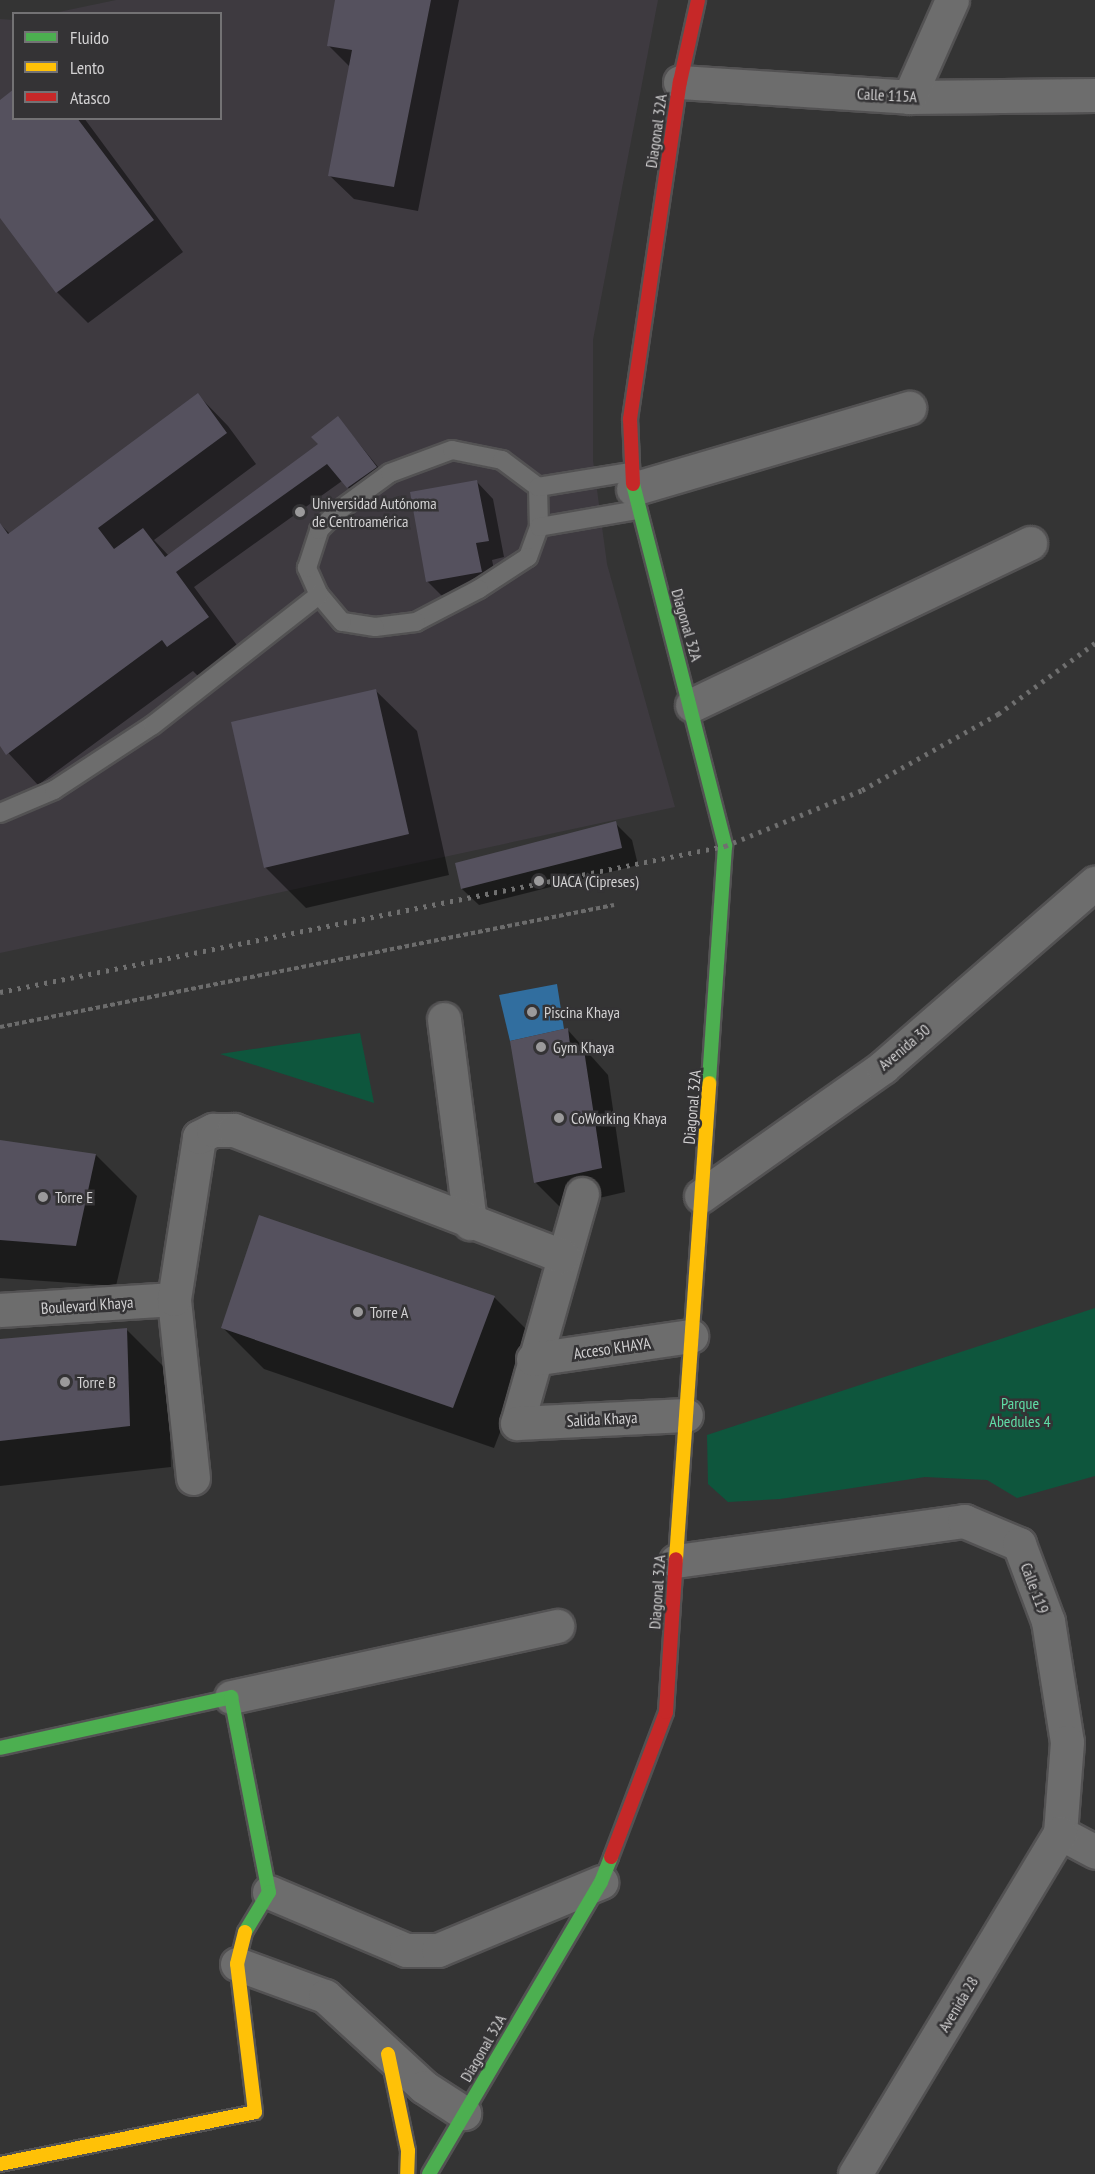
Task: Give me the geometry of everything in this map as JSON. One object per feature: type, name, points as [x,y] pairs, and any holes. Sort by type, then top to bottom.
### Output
[{"type":"street","name":"Diagonal 32A","points":[[429,2174],[601,1882],[666,1712],[725,846],[692,705],[634,491],[630,419],[680,82],[698,0]]},
{"type":"street","points":[[909,97],[952,0]]},
{"type":"street","name":"Calle 115A","points":[[680,82],[909,97],[1095,95]]},
{"type":"street","points":[[634,491],[909,408]]},
{"type":"street","points":[[692,705],[1030,543]]},
{"type":"street","name":"Avenida 30","points":[[701,1196],[882,1066],[1095,883]]},
{"type":"street","points":[[444,1019],[470,1223]]},
{"type":"street","points":[[193,1478],[174,1299],[199,1137],[213,1130],[234,1130],[470,1223],[563,1256]]},
{"type":"street","points":[[533,1359],[582,1194]]},
{"type":"street","name":"Boulevard Khaya","points":[[0,1310],[174,1299]]},
{"type":"street","name":"Acceso KHAYA","points":[[533,1359],[691,1336]]},
{"type":"street","name":"Salida Khaya","points":[[533,1359],[517,1423],[686,1415]]},
{"type":"street","name":"Calle 119","points":[[676,1561],[964,1521],[1019,1544],[1048,1622],[1067,1742],[1060,1833]]},
{"type":"street","points":[[0,1748],[557,1626]]},
{"type":"street","points":[[0,2164],[255,2112],[237,1965],[246,1928],[269,1892],[231,1697]]},
{"type":"street","points":[[1060,1833],[1095,1852]]},
{"type":"street","name":"Avenida 28","points":[[855,2174],[1060,1833]]},
{"type":"street","points":[[269,1892],[406,1950],[438,1950],[601,1882]]},
{"type":"street","points":[[237,1965],[326,1996],[424,2087],[464,2113]]},
{"type":"street","points":[[388,2054],[408,2151],[407,2174]]},
{"type":"lane","points":[[538,487],[539,527],[528,557],[479,589],[416,622],[375,627],[342,622],[319,595],[307,568],[319,530],[338,511],[390,473],[452,450],[502,460],[538,487],[634,491]]},
{"type":"lane","points":[[539,527],[634,491]]},
{"type":"lane","points":[[0,813],[54,790],[153,724],[319,595]]},
{"type":"path","points":[[0,1027],[614,905]]},
{"type":"shaded area","name":"Universidad Autónoma de Centroamérica","points":[[116,0],[658,0],[593,340],[593,460],[607,564],[675,807],[0,953],[0,19],[12,20],[12,120],[222,120],[222,12],[59,12]]},
{"type":"green space","points":[[360,1033],[374,1103],[220,1054]]},
{"type":"green space","name":"Parque Abedules 4","points":[[1095,1308],[1095,1476],[1017,1498],[987,1480],[925,1477],[780,1499],[728,1502],[708,1484],[707,1435]]},
{"type":"water","name":"Piscina Khaya","points":[[557,984],[564,1029],[510,1041],[499,995]]},
{"type":"building","points":[[335,0],[431,0],[394,187],[328,176],[352,50],[327,46]]},
{"type":"building","points":[[12,91],[12,120],[79,120],[154,220],[56,293],[0,218],[0,100]]},
{"type":"building","points":[[198,393],[227,433],[98,528],[114,549],[143,528],[165,557],[318,444],[311,437],[338,416],[377,467],[347,488],[327,464],[176,572],[209,617],[167,647],[162,640],[6,755],[0,746],[0,523],[8,534]]},
{"type":"building","points":[[477,480],[489,541],[476,543],[482,572],[426,582],[410,492]]},
{"type":"building","points":[[376,689],[409,834],[264,868],[231,722]]},
{"type":"building","points":[[616,821],[622,848],[461,889],[455,863]]},
{"type":"building","name":"CoWorking Khaya","points":[[568,1028],[571,1053],[584,1050],[602,1168],[534,1183],[510,1041]]},
{"type":"building","name":"Torre E","points":[[0,1140],[96,1154],[76,1246],[0,1240]]},
{"type":"building","name":"Torre A","points":[[259,1215],[495,1296],[453,1408],[221,1328]]},
{"type":"building","name":"Torre B","points":[[127,1328],[130,1426],[0,1441],[0,1339]]},
{"type":"railway","points":[[0,992],[725,846],[862,790],[998,714],[1095,643]]},
{"type":"traffic: fast","points":[[633,484],[725,846],[709,1083]]},
{"type":"traffic: fast","points":[[0,1748],[231,1697],[269,1892],[245,1932]]},
{"type":"traffic: fast","points":[[429,2174],[601,1882],[611,1857]]},
{"type":"traffic: slow","points":[[676,1559],[709,1083]]},
{"type":"traffic: slow","points":[[0,2164],[255,2112],[237,1964],[245,1932]]},
{"type":"traffic: slow","points":[[388,2054],[408,2151],[407,2174]]},
{"type":"traffic: jam","points":[[633,484],[630,419],[680,82],[698,0]]},
{"type":"traffic: jam","points":[[611,1857],[666,1712],[676,1559]]},
{"type":"place","name":"Universidad Autónoma de Centroamérica","points":[[300,512]]},
{"type":"place","name":"UACA (Cipreses)","points":[[539,881]]},
{"type":"place","name":"Piscina Khaya","points":[[532,1012]]},
{"type":"place","name":"Gym Khaya","points":[[541,1047]]},
{"type":"place","name":"CoWorking Khaya","points":[[559,1118]]},
{"type":"place","name":"Torre E","points":[[43,1197]]},
{"type":"place","name":"Torre A","points":[[358,1312]]},
{"type":"place","name":"Torre B","points":[[65,1382]]}]
